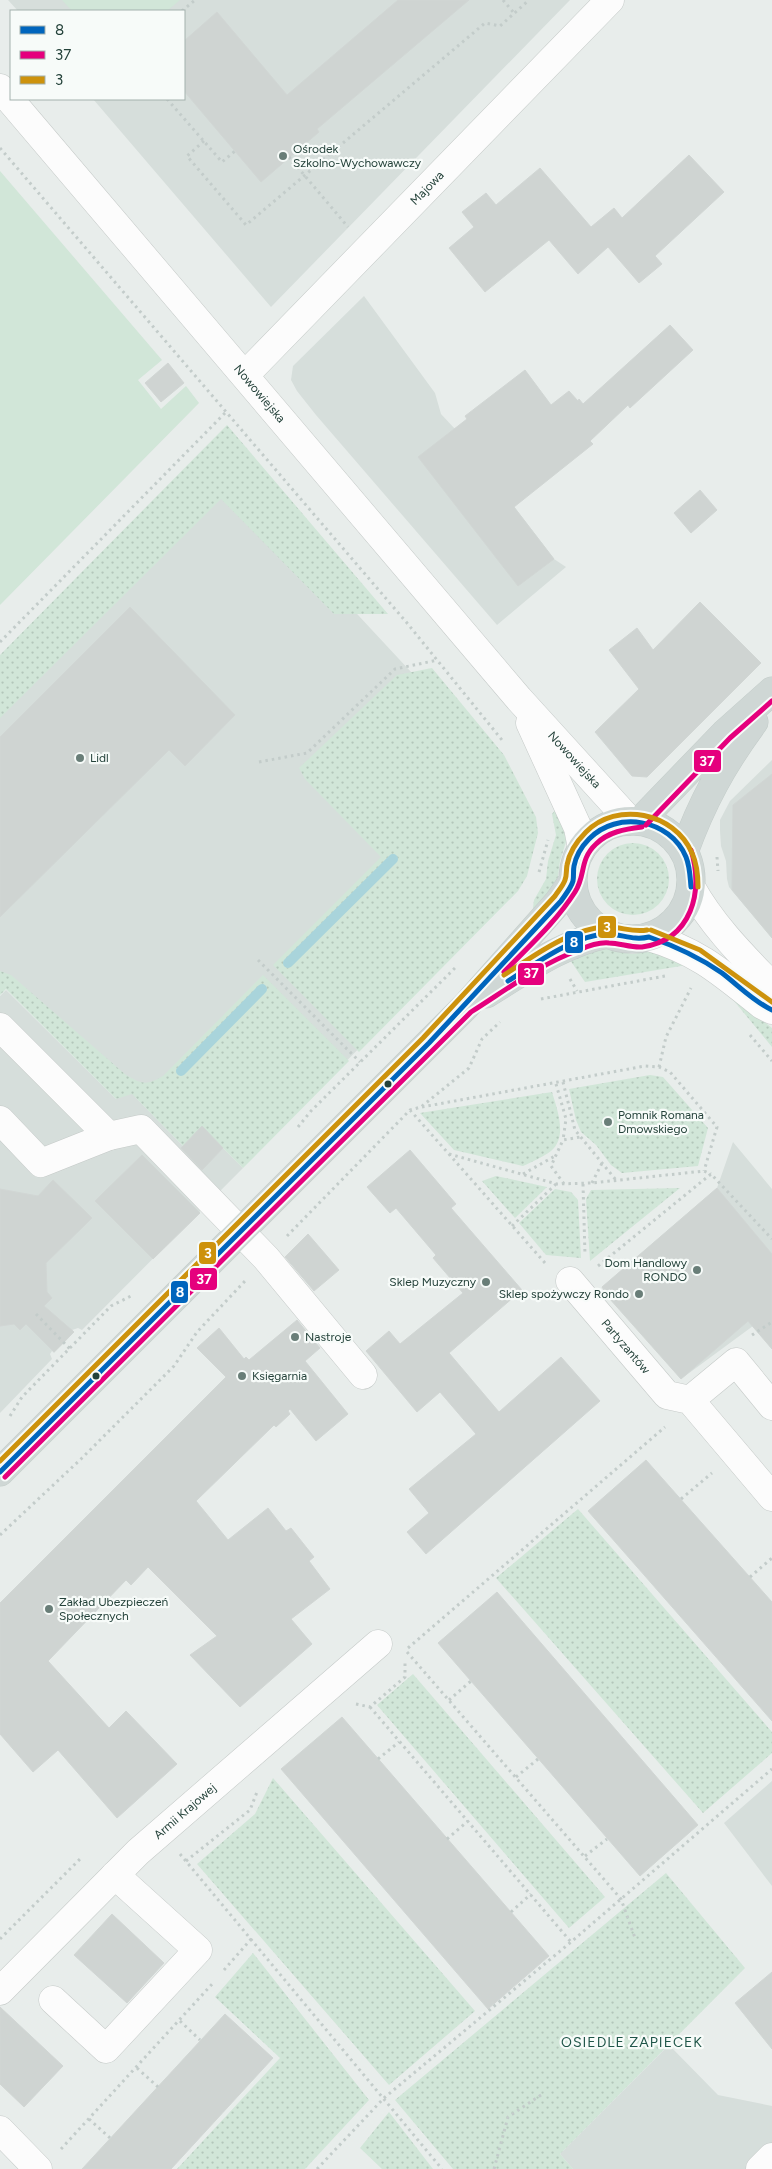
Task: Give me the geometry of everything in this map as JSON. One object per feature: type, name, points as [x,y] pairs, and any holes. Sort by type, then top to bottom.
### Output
[{"type":"main road","points":[[636,820],[725,733],[772,692]]},
{"type":"main road","points":[[684,852],[705,799],[738,744],[772,698]]},
{"type":"main road","points":[[636,820],[657,826],[669,834],[684,852],[688,862],[689,897],[682,911],[671,925],[649,937],[624,939],[607,934],[593,925],[582,912],[575,898],[572,882],[575,864],[582,848],[592,836],[606,826],[636,820]]},
{"type":"main road","points":[[0,1472],[466,1006],[559,902],[572,882]]},
{"type":"main road","points":[[466,1006],[555,953],[586,939],[607,934]]},
{"type":"street","name":"Majowa","points":[[245,375],[610,0]]},
{"type":"street","name":"Nowowiejska","points":[[0,88],[10,100]]},
{"type":"street","name":"Nowowiejska","points":[[10,100],[519,699],[636,820]]},
{"type":"street","name":"Nowowiejska","points":[[519,699],[578,828],[582,848]]},
{"type":"street","points":[[690,887],[714,923],[772,986]]},
{"type":"street","points":[[649,937],[674,944],[706,961],[772,1010]]},
{"type":"street","points":[[0,1027],[109,1136]]},
{"type":"street","points":[[0,1120],[41,1163],[109,1136],[141,1129],[241,1230],[363,1375]]},
{"type":"street","name":"Partyzantów","points":[[578,1278],[667,1396],[690,1400]]},
{"type":"street","points":[[772,1406],[736,1362],[690,1400],[772,1496]]},
{"type":"street","name":"Armii Krajowej","points":[[0,1990],[145,1846],[378,1644]]},
{"type":"street","points":[[53,2000],[106,2049],[198,1950],[115,1875]]},
{"type":"street","points":[[0,2130],[48,2161]]},
{"type":"street","points":[[760,2169],[772,2157]]},
{"type":"path","points":[[183,10],[195,0]]},
{"type":"path","points":[[503,0],[514,13]]},
{"type":"path","points":[[204,141],[187,156],[246,225],[485,23],[500,26],[529,0]]},
{"type":"path","points":[[168,100],[222,162],[235,151]]},
{"type":"path","points":[[0,148],[438,660],[503,740]]},
{"type":"path","points":[[289,157],[348,228]]},
{"type":"path","points":[[0,642],[226,412]]},
{"type":"path","points":[[259,762],[307,753],[394,670],[438,660]]},
{"type":"path","points":[[539,874],[548,842],[547,835]]},
{"type":"path","points":[[717,856],[718,874]]},
{"type":"path","points":[[258,960],[360,1062]]},
{"type":"path","points":[[296,1131],[311,1111],[464,960]]},
{"type":"path","points":[[577,991],[674,975]]},
{"type":"path","points":[[659,1067],[666,1037],[695,981]]},
{"type":"path","points":[[747,1032],[772,1061]]},
{"type":"path","points":[[421,1107],[556,1084],[645,1066],[659,1067],[670,1072],[717,1127],[704,1171]]},
{"type":"path","points":[[563,1082],[575,1130],[616,1180]]},
{"type":"path","points":[[556,1084],[566,1119],[563,1140],[551,1166],[564,1184]]},
{"type":"path","points":[[410,1110],[557,1276],[578,1278],[711,1174]]},
{"type":"path","points":[[563,1140],[580,1136]]},
{"type":"path","points":[[448,1154],[557,1184],[583,1184],[704,1171],[711,1174],[772,1239]]},
{"type":"path","points":[[523,1174],[556,1156]]},
{"type":"path","points":[[592,1183],[602,1163]]},
{"type":"path","points":[[512,1226],[557,1184]]},
{"type":"path","points":[[578,1278],[583,1184]]},
{"type":"path","points":[[7,1420],[22,1397],[111,1306],[135,1294]]},
{"type":"path","points":[[36,1314],[70,1349]]},
{"type":"path","points":[[748,1337],[772,1322]]},
{"type":"path","points":[[370,1707],[405,1677],[405,1650],[672,1420]]},
{"type":"path","points":[[681,1499],[715,1471]]},
{"type":"path","points":[[750,1577],[772,1558]]},
{"type":"path","points":[[405,1650],[621,1899],[635,1938]]},
{"type":"path","points":[[449,1700],[471,1681]]},
{"type":"path","points":[[347,1708],[356,1704],[370,1707],[571,1942]]},
{"type":"path","points":[[378,1759],[400,1742]]},
{"type":"path","points":[[516,1777],[538,1758]]},
{"type":"path","points":[[316,2169],[384,2098],[571,1942],[772,1769]]},
{"type":"path","points":[[186,1861],[250,1810],[259,1786]]},
{"type":"path","points":[[447,1838],[468,1821]]},
{"type":"path","points":[[585,1856],[607,1838]]},
{"type":"path","points":[[176,1849],[252,1938],[442,2169]]},
{"type":"path","points":[[0,1939],[80,1859]]},
{"type":"path","points":[[511,1912],[531,1894]]},
{"type":"path","points":[[222,1973],[252,1938]]},
{"type":"path","points":[[48,2161],[90,2119],[180,2022],[216,1980]]},
{"type":"path","points":[[180,2022],[200,2040]]},
{"type":"path","points":[[137,2068],[158,2087]]},
{"type":"path","points":[[494,2169],[508,2117],[541,2095]]},
{"type":"path","points":[[90,2119],[110,2138]]},
{"type":"shaded area","points":[[8,0],[570,0],[271,307],[94,100],[185,100],[185,10],[17,10]]},
{"type":"shaded area","points":[[364,296],[435,393],[441,414],[455,429],[554,559],[566,567],[497,625],[316,415],[297,391],[291,380],[293,366]]},
{"type":"shaded area","points":[[213,459],[491,758],[517,888],[244,1165],[203,1124],[135,1097],[183,1146],[202,1127],[243,1168],[82,1330],[78,1328],[72,1330],[74,1332],[64,1343],[54,1353],[52,1351],[50,1354],[52,1359],[0,1413],[0,996],[6,990],[116,1099],[118,1098],[12,979],[0,990],[0,683]]},
{"type":"shaded area","points":[[772,760],[772,938],[729,887],[726,861],[721,846],[720,820],[730,801]]},
{"type":"shaded area","name":"Dom Handlowy RONDO","points":[[733,1142],[772,1189],[772,1349],[753,1326],[681,1379],[602,1287],[717,1188]]},
{"type":"shaded area","points":[[772,1781],[772,1886],[724,1823]]},
{"type":"shaded area","points":[[669,2045],[718,2095],[772,2106],[772,2169],[573,2169],[560,2154]]},
{"type":"green space","points":[[62,0],[180,0],[168,10],[71,10]]},
{"type":"green space","points":[[0,171],[162,360],[138,380],[161,409],[186,386],[199,403],[0,605]]},
{"type":"green space","points":[[227,425],[388,614],[334,614],[221,499],[0,718],[0,655]]},
{"type":"green space","points":[[432,668],[504,755],[536,817],[538,833],[527,876],[518,891],[359,1052],[273,965],[381,857],[305,779],[299,768],[397,675]]},
{"type":"green space","points":[[556,809],[566,825],[566,842],[560,861],[557,884],[537,913],[533,908],[534,900],[546,879],[548,861],[556,835],[552,814]]},
{"type":"green space","points":[[640,843],[659,853],[667,865],[669,879],[667,893],[659,905],[647,913],[626,915],[607,905],[599,893],[597,872],[607,853],[619,845]]},
{"type":"green space","points":[[603,948],[632,954],[651,951],[686,963],[681,966],[585,982],[568,957]]},
{"type":"green space","points":[[0,971],[11,975],[126,1075],[140,1082],[152,1081],[163,1076],[263,975],[349,1061],[243,1168],[202,1127],[183,1146],[132,1094],[116,1099],[6,989],[0,995]]},
{"type":"green space","points":[[725,990],[772,1028],[772,1047]]},
{"type":"green space","points":[[650,1075],[663,1077],[708,1128],[698,1166],[622,1173],[611,1165],[596,1145],[581,1132],[576,1120],[569,1089]]},
{"type":"green space","points":[[552,1092],[560,1123],[559,1138],[551,1151],[523,1166],[454,1150],[420,1113]]},
{"type":"green space","points":[[496,1176],[547,1187],[515,1218],[482,1181]]},
{"type":"green space","points":[[680,1188],[590,1261],[586,1199],[591,1190]]},
{"type":"green space","points":[[555,1189],[571,1192],[578,1200],[581,1258],[546,1255],[519,1223]]},
{"type":"green space","points":[[578,1509],[772,1732],[772,1753],[703,1813],[496,1578]]},
{"type":"green space","points":[[413,1674],[605,1897],[569,1928],[377,1705]]},
{"type":"green space","points":[[273,1778],[475,2011],[389,2085],[197,1864],[255,1814]]},
{"type":"green space","points":[[666,1873],[745,1968],[560,2154],[573,2169],[453,2169],[395,2100]]},
{"type":"green space","points":[[253,1953],[369,2100],[305,2169],[177,2169],[280,2058],[215,1997]]},
{"type":"green space","points":[[389,2112],[433,2169],[382,2169],[360,2148]]},
{"type":"building","points":[[398,0],[469,0],[317,129],[319,132],[261,182],[185,92],[185,40],[217,12],[287,95]]},
{"type":"building","points":[[689,155],[724,192],[655,256],[662,264],[639,283],[608,247],[578,274],[549,240],[485,292],[449,248],[474,227],[462,212],[486,193],[496,205],[540,168],[591,227],[614,208],[622,218]]},
{"type":"building","points":[[670,325],[693,350],[630,408],[628,405],[590,441],[593,444],[514,507],[554,559],[518,586],[418,457],[467,419],[465,416],[525,370],[551,405],[569,391],[583,404]]},
{"type":"building","points":[[168,363],[184,383],[161,402],[145,383]]},
{"type":"building","points":[[700,490],[717,510],[691,533],[674,513]]},
{"type":"building","points":[[700,602],[761,663],[647,777],[632,776],[595,732],[639,689],[609,650],[637,628],[653,650]]},
{"type":"building","name":"Lidl","points":[[130,607],[235,715],[185,766],[169,750],[0,917],[0,737]]},
{"type":"building","points":[[772,774],[772,938],[732,890],[733,805]]},
{"type":"building","points":[[202,1126],[223,1148],[202,1170],[181,1148]]},
{"type":"building","points":[[410,1150],[456,1204],[451,1208],[522,1290],[449,1353],[499,1412],[561,1357],[600,1401],[426,1554],[407,1532],[429,1513],[409,1489],[476,1434],[440,1392],[417,1412],[366,1351],[389,1331],[400,1344],[463,1293],[433,1258],[436,1255],[396,1208],[390,1213],[367,1187]]},
{"type":"building","points":[[142,1155],[200,1213],[153,1259],[95,1201]]},
{"type":"building","points":[[53,1180],[92,1218],[46,1263],[47,1292],[52,1298],[44,1306],[74,1332],[54,1352],[26,1324],[20,1330],[14,1324],[0,1326],[0,1189],[38,1196]]},
{"type":"building","name":"Dom Handlowy RONDO","points":[[717,1188],[772,1254],[772,1349],[748,1321],[681,1379],[609,1298],[602,1287]]},
{"type":"building","points":[[308,1234],[339,1270],[314,1291],[285,1257]]},
{"type":"building","points":[[297,1320],[320,1348],[305,1361],[348,1414],[316,1441],[290,1409],[288,1411],[290,1414],[276,1427],[274,1425],[196,1501],[228,1540],[268,1508],[286,1531],[291,1528],[314,1557],[309,1561],[330,1589],[291,1619],[312,1644],[240,1707],[190,1655],[217,1636],[148,1567],[131,1585],[126,1580],[48,1661],[109,1728],[126,1711],[177,1764],[117,1818],[58,1750],[33,1772],[0,1734],[0,1603],[226,1377],[197,1348],[219,1328],[244,1359],[246,1357],[249,1360]]},
{"type":"building","points":[[646,1460],[772,1602],[772,1721],[588,1511]]},
{"type":"building","points":[[497,1592],[698,1825],[640,1876],[438,1643]]},
{"type":"building","points":[[342,1717],[549,1956],[488,2009],[281,1769]]},
{"type":"building","points":[[112,1914],[164,1963],[127,2003],[74,1955]]},
{"type":"building","points":[[772,1972],[772,2049],[735,2003]]},
{"type":"building","points":[[0,2007],[63,2066],[24,2107],[0,2084]]},
{"type":"building","points":[[225,2014],[273,2058],[171,2169],[82,2169]]},
{"type":"waterway","points":[[288,963],[393,859]]},
{"type":"waterway","points":[[181,1071],[262,989]]},
{"type":"transit line","name":"37","points":[[646,825],[730,738],[772,701]]},
{"type":"transit line","name":"3","points":[[0,1461],[423,1038],[555,896],[565,880],[568,861],[572,852],[586,832],[599,822],[613,816],[628,814],[659,820],[684,839],[695,861],[698,887]]},
{"type":"transit line","name":"8","points":[[0,1472],[429,1043],[561,901],[572,884],[574,866],[578,855],[589,839],[601,830],[614,824],[628,822],[656,827],[668,834],[678,844],[686,857],[691,887]]},
{"type":"transit line","name":"37","points":[[504,972],[542,934],[568,903],[581,880],[587,856],[596,844],[611,834],[642,827]]},
{"type":"transit line","name":"37","points":[[5,1477],[471,1012],[551,962],[586,947],[605,943],[642,947],[659,943],[673,935],[683,924],[690,911],[694,897],[696,881],[691,850]]},
{"type":"transit line","name":"3","points":[[504,975],[552,945],[578,933],[605,927],[636,931],[647,930]]},
{"type":"transit line","name":"3","points":[[651,930],[700,950],[772,1002]]},
{"type":"transit line","name":"8","points":[[508,981],[542,959],[581,939],[607,934],[633,938],[649,937]]},
{"type":"transit line","name":"8","points":[[649,937],[705,962],[772,1010]]},
{"type":"place","name":"Ośrodek Szkolno-Wychowawczy","points":[[283,156]]},
{"type":"place","name":"Lidl","points":[[80,758]]},
{"type":"place","name":"Pomnik Romana Dmowskiego","points":[[608,1122]]},
{"type":"place","name":"Dom Handlowy RONDO","points":[[697,1270]]},
{"type":"place","name":"Sklep Muzyczny","points":[[486,1282]]},
{"type":"place","name":"Sklep spożywczy Rondo","points":[[639,1294]]},
{"type":"place","name":"Nastroje","points":[[295,1337]]},
{"type":"place","name":"Księgarnia","points":[[242,1376]]},
{"type":"place","name":"Zakład Ubezpieczeń Społecznych","points":[[49,1609]]},
{"type":"district","name":"OSIEDLE ZAPIECEK","points":[[632,2042]]}]
